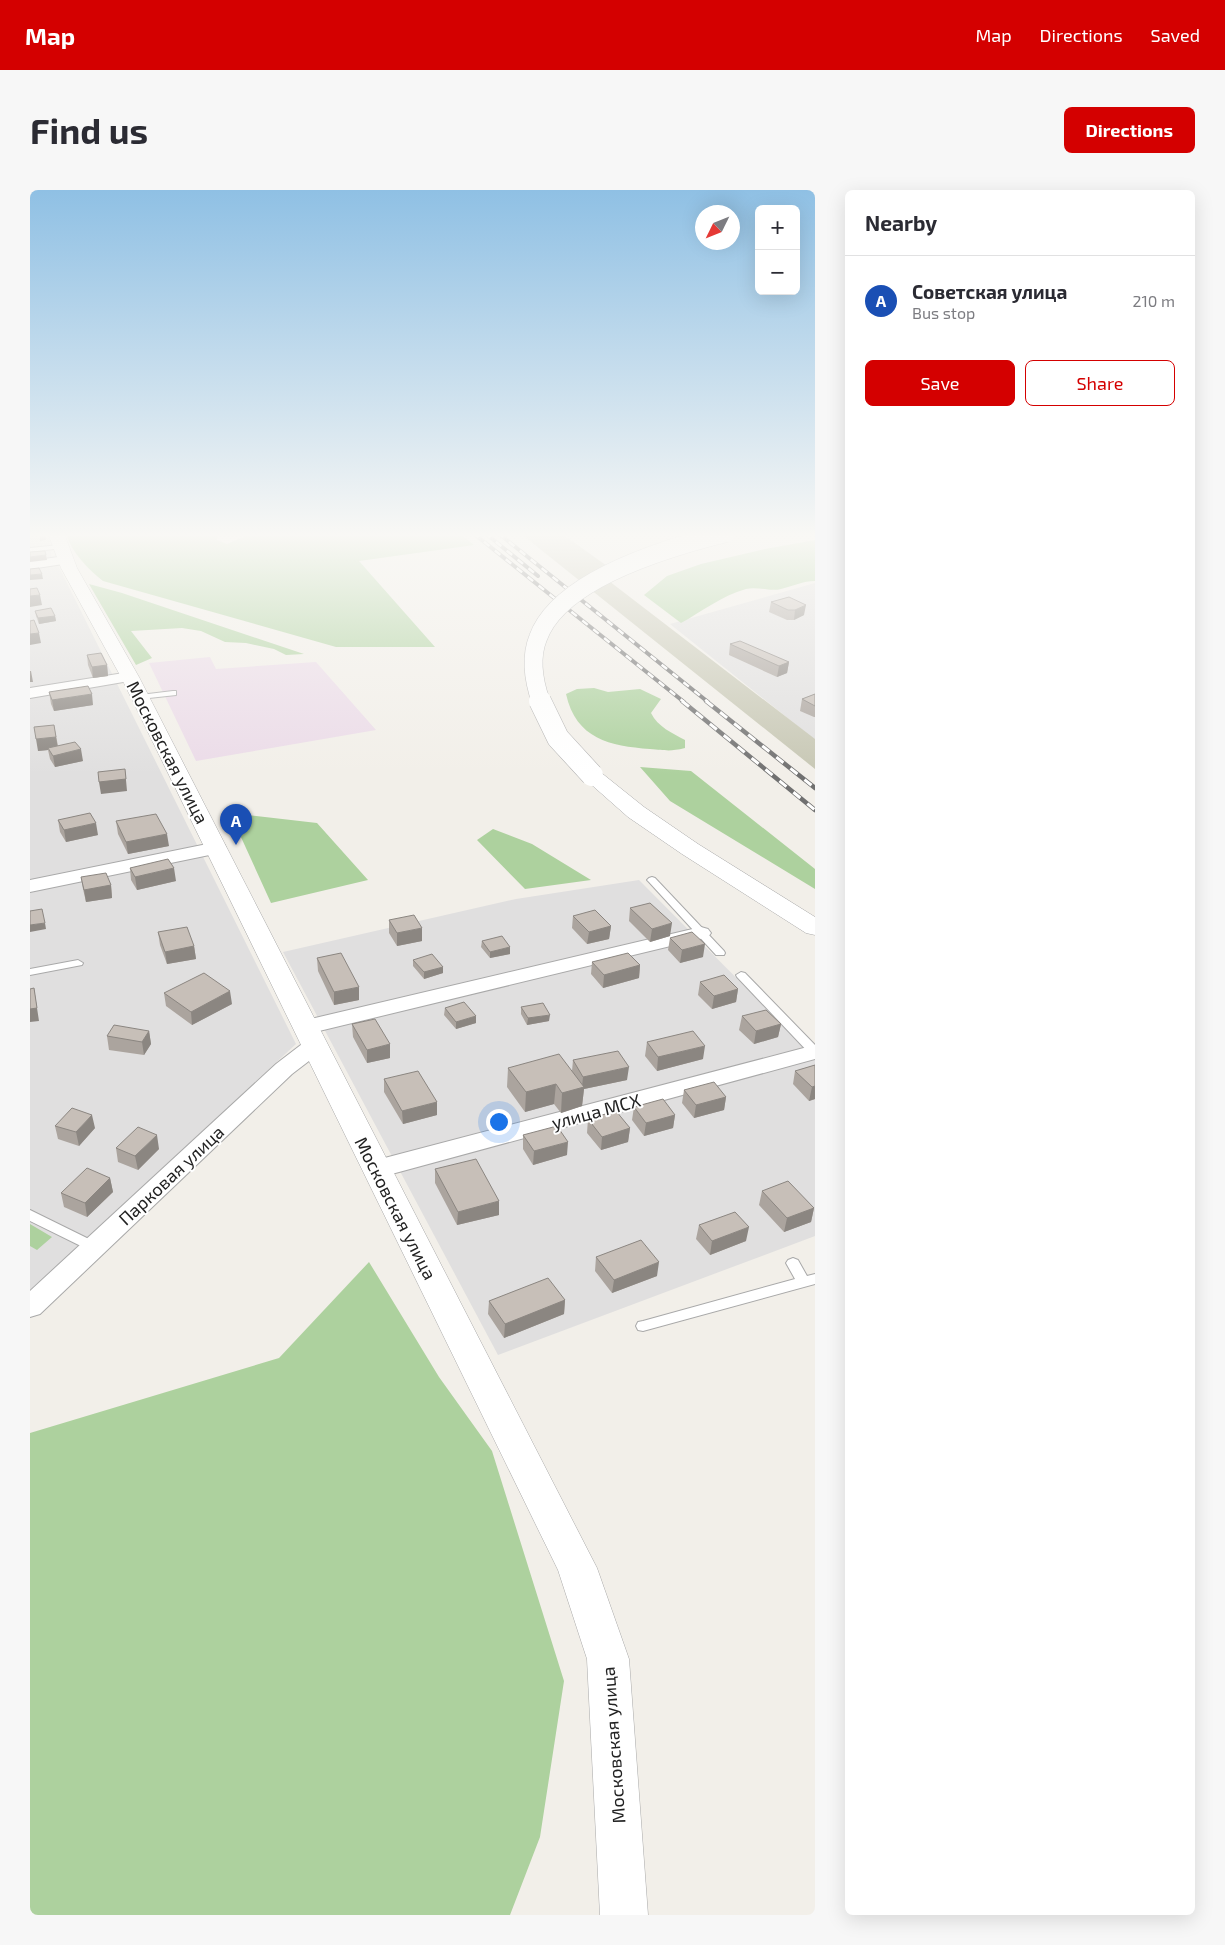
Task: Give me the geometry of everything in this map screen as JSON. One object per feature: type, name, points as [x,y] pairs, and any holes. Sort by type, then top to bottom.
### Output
[{"type":"street","name":"Московская улица","points":[[96,614],[217,848],[247,914],[577,1568],[608,1659],[624,1915]]},
{"type":"street","points":[[553,614],[538,636],[534,664],[537,696],[555,734],[592,775],[636,812],[690,849],[815,928]]},
{"type":"street","points":[[30,693],[135,687]]},
{"type":"street","points":[[30,886],[217,848]]},
{"type":"street","points":[[309,1036],[315,1025],[701,933]]},
{"type":"street","name":"Парковая улица","points":[[30,1306],[284,1069],[309,1036]]},
{"type":"street","name":"улица МСХ","points":[[377,1169],[815,1052]]},
{"type":"lane","points":[[135,687],[173,693]]},
{"type":"lane","points":[[652,880],[720,953]]},
{"type":"lane","points":[[30,972],[78,963]]},
{"type":"lane","points":[[741,974],[815,1052]]},
{"type":"lane","points":[[30,1215],[94,1247]]},
{"type":"lane","points":[[643,1326],[809,1280],[792,1263]]},
{"type":"shaded area","points":[[30,614],[82,614],[296,1044],[30,1291]]},
{"type":"shaded area","points":[[621,614],[651,614],[815,739],[815,769]]},
{"type":"shaded area","points":[[707,614],[815,614],[815,740],[670,624]]},
{"type":"shaded area","points":[[210,657],[216,669],[316,662],[376,730],[196,761],[149,663]]},
{"type":"shaded area","points":[[639,880],[815,1057],[815,1236],[498,1355],[283,952],[516,899]]},
{"type":"green space","points":[[106,614],[183,614],[304,654],[286,655],[274,649],[246,643],[225,642],[201,631],[182,628],[131,631],[152,658],[136,665]]},
{"type":"green space","points":[[218,614],[405,614],[435,647],[336,647]]},
{"type":"green space","points":[[668,614],[697,614],[681,623]]},
{"type":"green space","points":[[594,688],[608,692],[640,689],[661,699],[651,713],[661,726],[685,740],[685,748],[667,750],[635,748],[608,742],[586,730],[571,709],[566,694],[577,689]]},
{"type":"green space","points":[[640,767],[691,771],[815,869],[815,889],[670,801]]},
{"type":"green space","points":[[230,813],[317,823],[368,880],[271,903]]},
{"type":"green space","points":[[493,829],[532,844],[591,880],[525,889],[477,840]]},
{"type":"green space","points":[[30,1224],[52,1237],[37,1250],[30,1246]]},
{"type":"green space","points":[[369,1262],[439,1377],[492,1451],[564,1681],[540,1837],[510,1915],[30,1915],[30,1433],[279,1358]]},
{"type":"building","points":[[36,614],[54,614],[55,616],[38,618]]},
{"type":"building","points":[[34,620],[39,633],[30,634],[30,621]]},
{"type":"building","points":[[740,641],[789,662],[779,666],[730,644]]},
{"type":"building","points":[[101,653],[107,665],[92,667],[87,655]]},
{"type":"building","points":[[88,686],[92,694],[52,700],[49,692]]},
{"type":"building","points":[[815,694],[815,706],[802,699]]},
{"type":"building","points":[[54,725],[56,737],[36,739],[34,727]]},
{"type":"building","points":[[75,742],[81,749],[53,756],[48,748]]},
{"type":"building","points":[[125,769],[126,779],[99,782],[98,772]]},
{"type":"building","points":[[90,813],[96,823],[64,830],[58,820]]},
{"type":"building","points":[[156,814],[167,834],[126,842],[116,821]]},
{"type":"building","points":[[168,859],[174,868],[135,877],[130,868]]},
{"type":"building","points":[[106,873],[111,885],[84,890],[81,877]]},
{"type":"building","points":[[650,903],[672,923],[652,929],[630,908]]},
{"type":"building","points":[[42,909],[45,923],[30,925],[30,911]]},
{"type":"building","points":[[595,910],[611,926],[589,932],[573,916]]},
{"type":"building","points":[[414,915],[422,928],[397,933],[389,920]]},
{"type":"building","points":[[187,927],[194,946],[165,952],[158,932]]},
{"type":"building","points":[[692,932],[705,944],[682,950],[670,938]]},
{"type":"building","points":[[502,936],[510,947],[490,952],[482,941]]},
{"type":"building","points":[[341,953],[359,987],[334,992],[317,958]]},
{"type":"building","points":[[628,953],[640,965],[604,975],[592,962]]},
{"type":"building","points":[[432,954],[443,967],[424,972],[413,960]]},
{"type":"building","points":[[204,973],[230,991],[191,1012],[164,993]]},
{"type":"building","points":[[724,975],[738,989],[714,996],[700,982]]},
{"type":"building","points":[[34,988],[37,1008],[30,1009],[30,989]]},
{"type":"building","points":[[464,1002],[476,1016],[456,1022],[445,1008]]},
{"type":"building","points":[[543,1003],[550,1015],[528,1018],[521,1007]]},
{"type":"building","points":[[766,1010],[781,1024],[756,1031],[742,1016]]},
{"type":"building","points":[[375,1019],[390,1044],[367,1050],[352,1024]]},
{"type":"building","points":[[114,1025],[149,1031],[142,1042],[107,1036]]},
{"type":"building","points":[[693,1031],[705,1046],[658,1057],[647,1042]]},
{"type":"building","points":[[618,1051],[629,1067],[583,1077],[573,1060]]},
{"type":"building","points":[[559,1054],[584,1087],[562,1093],[556,1084],[526,1092],[508,1068]]},
{"type":"building","points":[[815,1065],[815,1086],[812,1087],[795,1071]]},
{"type":"building","points":[[418,1071],[437,1102],[402,1111],[384,1079]]},
{"type":"building","points":[[714,1082],[726,1097],[696,1105],[684,1090]]},
{"type":"building","points":[[663,1099],[675,1115],[646,1123],[634,1107]]},
{"type":"building","points":[[72,1108],[92,1115],[76,1132],[55,1126]]},
{"type":"building","points":[[616,1111],[630,1128],[602,1137],[588,1119]]},
{"type":"building","points":[[557,1126],[568,1142],[534,1151],[523,1135]]},
{"type":"building","points":[[138,1127],[157,1135],[135,1156],[116,1148]]},
{"type":"building","points":[[476,1159],[499,1201],[458,1212],[435,1169]]},
{"type":"building","points":[[87,1168],[110,1178],[85,1203],[61,1193]]},
{"type":"building","points":[[788,1181],[814,1208],[787,1218],[762,1191]]},
{"type":"building","points":[[735,1212],[749,1227],[712,1241],[699,1225]]},
{"type":"building","points":[[641,1240],[659,1262],[614,1280],[596,1257]]},
{"type":"building","points":[[548,1278],[565,1300],[505,1324],[489,1301]]},
{"type":"railway","points":[[574,614],[684,702]]},
{"type":"railway","points":[[598,614],[708,702]]},
{"type":"railway","points":[[682,701],[815,810]]},
{"type":"railway","points":[[706,701],[815,788]]},
{"type":"place","name":"Советская улица","points":[[236,845]]}]
